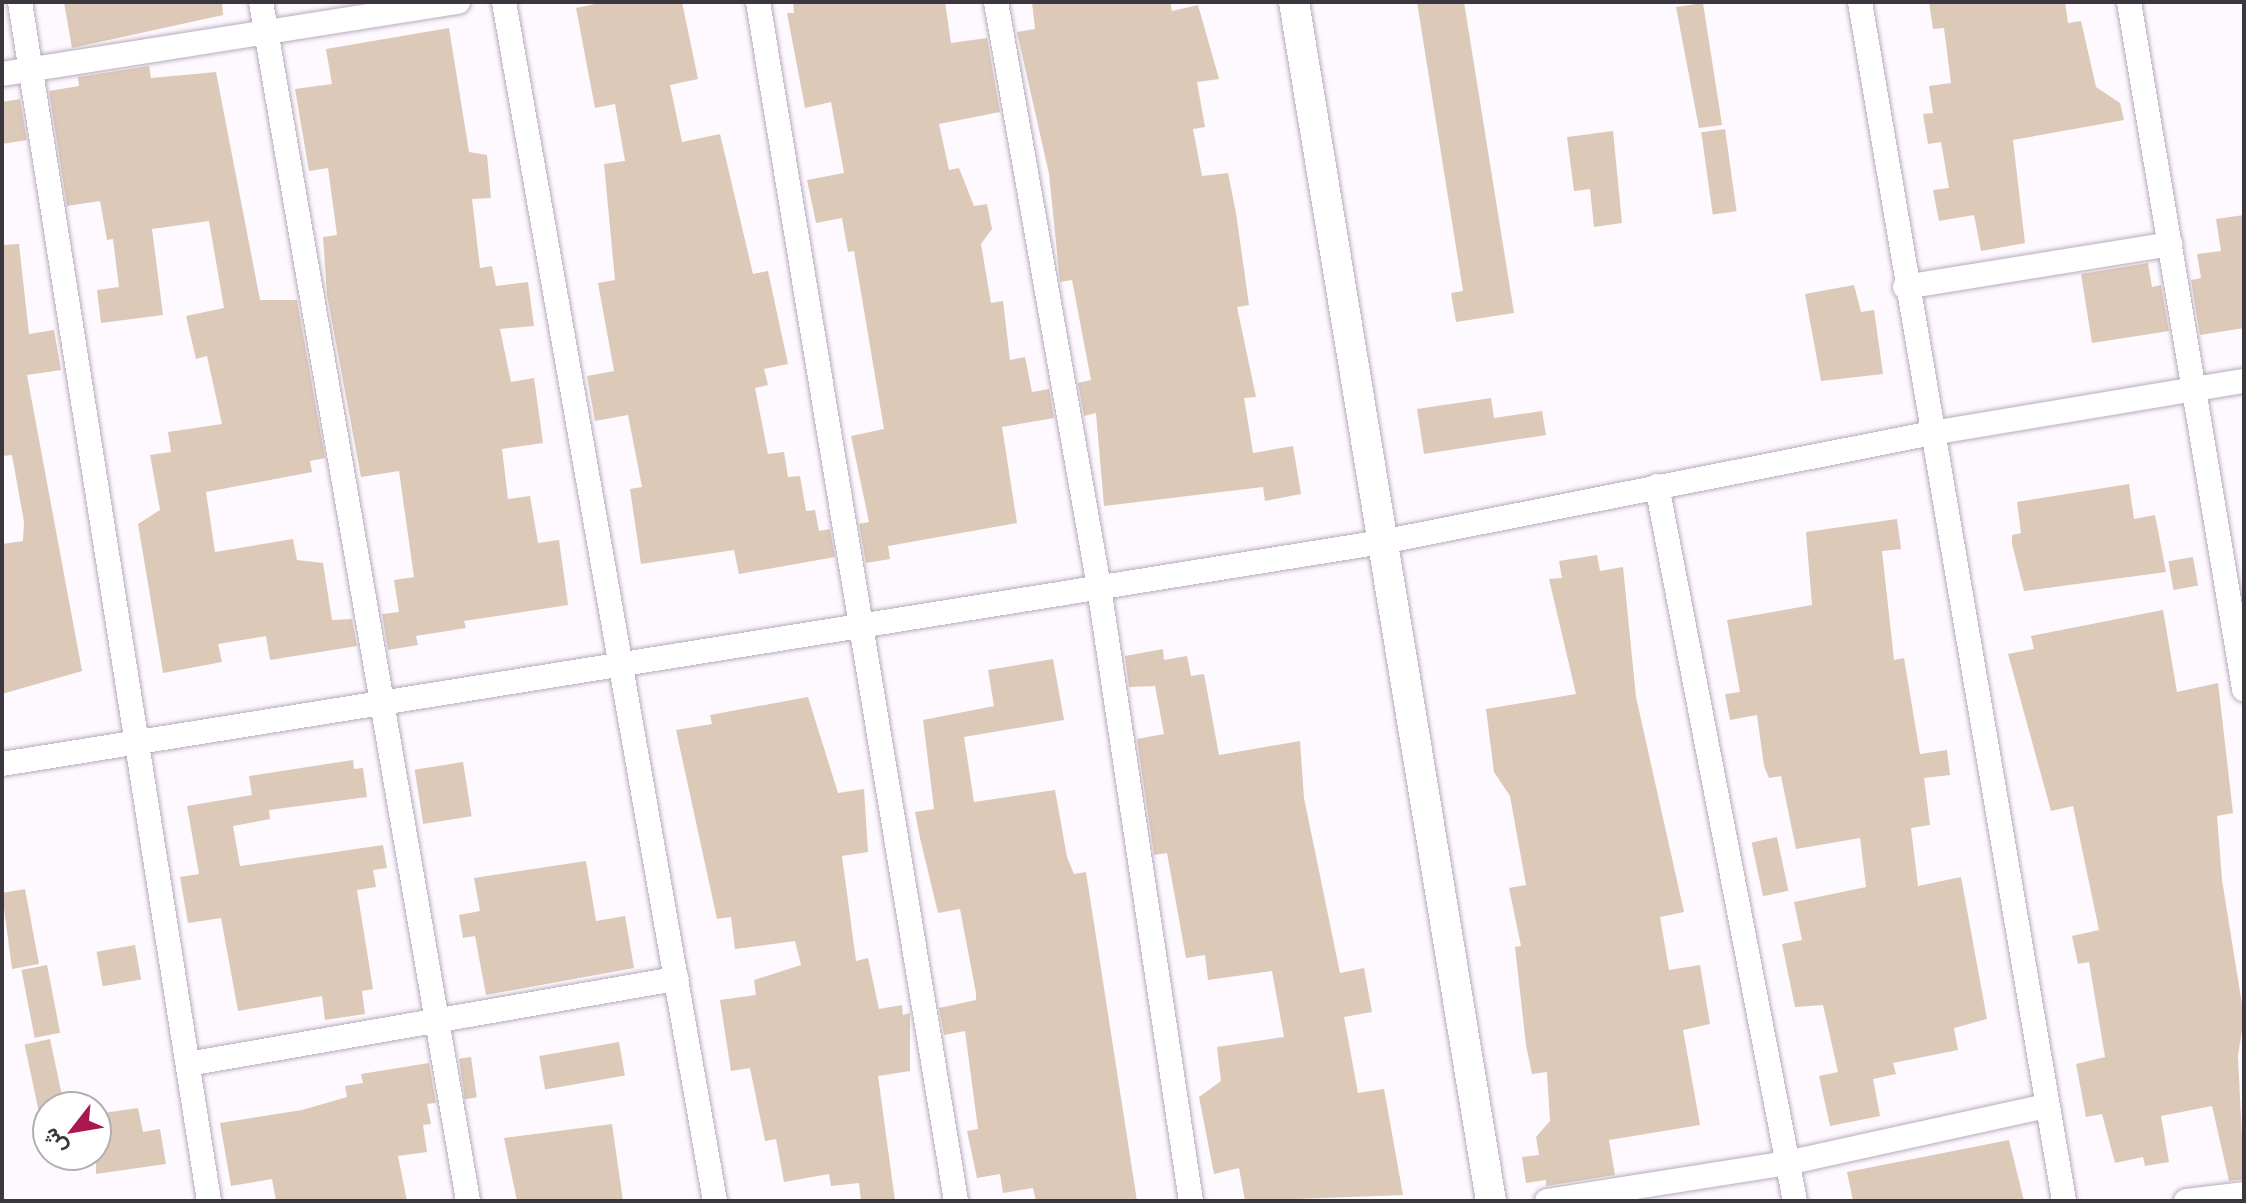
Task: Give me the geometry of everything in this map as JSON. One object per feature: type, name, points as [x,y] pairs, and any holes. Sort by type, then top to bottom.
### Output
[{"type":"street","points":[[20,2],[140,742],[209,1201]]},
{"type":"street","points":[[261,2],[468,1201]]},
{"type":"street","points":[[2,74],[458,2]]},
{"type":"street","points":[[504,2],[715,1201]]},
{"type":"street","points":[[758,2],[857,626],[956,1201]]},
{"type":"street","points":[[996,2],[1099,587],[1191,1201]]},
{"type":"street","points":[[1294,2],[1491,1201]]},
{"type":"street","points":[[1860,2],[1905,287],[2064,1201]]},
{"type":"street","points":[[2129,2],[2244,689]]},
{"type":"street","points":[[1905,287],[2171,244]]},
{"type":"street","points":[[2,764],[1382,542],[1932,433],[2244,381]]},
{"type":"street","points":[[1657,486],[1795,1201]]},
{"type":"street","points":[[188,1064],[677,979]]},
{"type":"street","points":[[1547,1201],[1787,1163],[2046,1106]]},
{"type":"street","points":[[2186,1201],[2244,1194]]},
{"type":"building","points":[[64,2],[222,2],[223,15],[72,48]]},
{"type":"building","points":[[605,2],[682,2],[698,79],[670,85],[682,142],[720,134],[753,274],[768,271],[788,364],[764,369],[768,385],[755,388],[768,454],[784,452],[788,477],[800,476],[806,511],[815,510],[819,531],[830,529],[835,557],[739,574],[734,550],[641,564],[630,489],[642,487],[628,415],[595,421],[587,376],[614,371],[598,283],[615,280],[604,164],[625,161],[615,104],[595,108],[576,8]]},
{"type":"building","points":[[793,2],[945,2],[951,43],[987,38],[1000,112],[939,124],[949,170],[959,168],[974,206],[987,204],[992,229],[981,244],[991,303],[1003,301],[1010,360],[1025,357],[1032,392],[1049,389],[1054,418],[1002,427],[1017,523],[888,546],[890,559],[866,563],[859,524],[869,522],[851,436],[884,429],[854,251],[848,252],[842,218],[816,223],[807,180],[844,173],[831,102],[805,108],[787,13],[794,13]]},
{"type":"building","points":[[1032,2],[1170,2],[1172,11],[1198,5],[1219,79],[1197,82],[1205,127],[1193,129],[1202,176],[1228,173],[1236,213],[1249,305],[1237,307],[1256,397],[1244,398],[1253,453],[1293,446],[1301,494],[1265,501],[1263,487],[1104,506],[1096,413],[1084,416],[1078,383],[1091,380],[1072,280],[1060,282],[1049,174],[1017,32],[1035,29]]},
{"type":"building","points":[[1417,2],[1464,2],[1514,313],[1456,322],[1451,293],[1463,291]]},
{"type":"building","points":[[1929,2],[2065,2],[2068,23],[2081,21],[2096,87],[2120,103],[2124,120],[2013,140],[2025,243],[1981,251],[1974,215],[1939,221],[1933,190],[1949,188],[1941,142],[1928,144],[1923,114],[1933,113],[1929,86],[1951,83],[1944,28],[1933,29]]},
{"type":"building","points":[[1703,3],[1722,125],[1699,128],[1676,7]]},
{"type":"building","points":[[449,28],[469,152],[487,155],[491,198],[472,199],[480,268],[492,266],[496,286],[528,282],[534,326],[500,329],[511,382],[534,378],[543,443],[502,449],[508,499],[530,496],[538,543],[559,540],[568,605],[464,621],[466,628],[416,636],[418,645],[388,650],[382,614],[399,612],[394,580],[414,577],[399,471],[361,477],[327,295],[323,237],[337,235],[328,168],[309,171],[295,89],[332,84],[326,49]]},
{"type":"building","points":[[149,66],[151,78],[216,72],[260,300],[297,300],[325,458],[310,461],[312,472],[206,492],[215,552],[293,539],[297,560],[323,563],[332,620],[352,619],[357,646],[270,660],[266,636],[218,644],[222,662],[163,673],[138,524],[160,510],[150,455],[171,452],[168,432],[222,424],[207,356],[196,359],[186,316],[224,308],[209,221],[152,229],[163,315],[101,323],[97,290],[119,287],[113,239],[107,240],[100,201],[67,206],[49,91],[79,86],[78,77]]},
{"type":"building","points":[[20,99],[27,140],[2,144],[2,102]]},
{"type":"building","points":[[1725,129],[1737,211],[1713,215],[1701,132]]},
{"type":"building","points":[[1613,131],[1622,223],[1594,227],[1590,189],[1574,191],[1567,137]]},
{"type":"building","points":[[2244,215],[2244,328],[2200,335],[2191,280],[2201,278],[2197,254],[2221,251],[2216,219]]},
{"type":"building","points":[[19,244],[29,334],[54,330],[61,370],[27,375],[82,671],[2,694],[2,544],[23,541],[24,522],[12,455],[2,456],[2,245]]},
{"type":"building","points":[[2148,263],[2152,287],[2161,285],[2169,331],[2092,343],[2081,274]]},
{"type":"building","points":[[1854,285],[1861,312],[1874,310],[1883,374],[1821,381],[1805,294]]},
{"type":"building","points":[[1491,398],[1494,418],[1542,411],[1546,435],[1424,454],[1417,409]]},
{"type":"building","points":[[2129,484],[2134,519],[2155,515],[2166,572],[2024,591],[2012,544],[2012,535],[2021,533],[2017,502]]},
{"type":"building","points":[[1897,519],[1901,549],[1882,551],[1894,660],[1904,658],[1920,754],[1947,750],[1950,775],[1924,778],[1930,825],[1911,828],[1918,886],[1961,877],[1987,1019],[1954,1028],[1958,1050],[1893,1063],[1896,1074],[1873,1079],[1880,1116],[1830,1126],[1819,1076],[1838,1072],[1823,1005],[1795,1007],[1782,944],[1802,940],[1794,902],[1866,887],[1860,838],[1796,849],[1781,776],[1769,778],[1764,766],[1757,715],[1730,720],[1725,694],[1740,692],[1727,620],[1812,605],[1806,532]]},
{"type":"building","points":[[1597,555],[1600,571],[1623,567],[1636,697],[1684,912],[1660,917],[1669,970],[1700,965],[1710,1024],[1683,1030],[1700,1125],[1609,1140],[1615,1175],[1546,1186],[1546,1180],[1526,1183],[1522,1157],[1539,1155],[1536,1137],[1550,1121],[1547,1072],[1532,1074],[1526,1045],[1515,947],[1521,946],[1509,888],[1526,885],[1510,796],[1494,772],[1486,709],[1576,694],[1549,579],[1562,578],[1559,561]]},
{"type":"building","points":[[2193,557],[2198,586],[2173,590],[2168,561]]},
{"type":"building","points":[[2163,610],[2177,692],[2218,683],[2233,813],[2217,816],[2222,880],[2244,1017],[2238,1056],[2244,1179],[2229,1181],[2212,1106],[2161,1116],[2169,1162],[2145,1166],[2143,1157],[2115,1163],[2102,1114],[2086,1117],[2076,1064],[2105,1057],[2089,962],[2078,964],[2072,936],[2099,930],[2073,806],[2051,811],[2008,654],[2034,649],[2031,636]]},
{"type":"building","points":[[1163,649],[1164,660],[1187,656],[1191,676],[1204,674],[1219,755],[1300,741],[1304,798],[1340,973],[1364,968],[1372,1012],[1344,1017],[1358,1093],[1384,1089],[1403,1195],[1245,1201],[1239,1168],[1214,1174],[1199,1097],[1221,1081],[1217,1047],[1284,1037],[1272,971],[1208,980],[1205,955],[1186,958],[1167,853],[1154,855],[1137,739],[1164,734],[1155,686],[1129,687],[1125,656]]},
{"type":"building","points":[[1053,659],[1064,720],[964,737],[974,802],[1055,790],[1067,857],[1074,874],[1086,872],[1137,1201],[1036,1201],[1033,1188],[1003,1193],[1000,1174],[977,1178],[967,1131],[978,1129],[965,1031],[944,1035],[939,1008],[976,1000],[976,993],[960,909],[938,913],[920,838],[915,812],[934,809],[923,720],[994,706],[988,670]]},
{"type":"building","points":[[808,697],[838,793],[864,789],[868,852],[842,856],[856,961],[868,958],[879,1009],[902,1005],[903,1015],[910,1013],[910,1071],[878,1076],[895,1201],[861,1201],[859,1183],[831,1186],[829,1174],[784,1182],[776,1139],[765,1141],[750,1068],[731,1071],[720,1000],[756,995],[754,980],[801,965],[795,941],[735,949],[731,917],[717,919],[676,730],[712,724],[710,715]]},
{"type":"building","points":[[353,760],[354,769],[363,768],[367,797],[269,810],[270,819],[233,826],[240,866],[383,845],[387,868],[373,870],[376,887],[357,890],[373,989],[362,991],[365,1014],[325,1020],[322,996],[238,1011],[221,918],[188,923],[180,877],[199,874],[187,806],[252,795],[249,776]]},
{"type":"building","points":[[463,762],[472,816],[423,824],[415,770]]},
{"type":"building","points":[[1777,837],[1788,891],[1763,896],[1752,842]]},
{"type":"building","points":[[586,861],[596,921],[625,916],[634,968],[486,995],[475,936],[463,938],[459,915],[480,911],[474,878]]},
{"type":"building","points":[[25,889],[39,964],[12,969],[2,893]]},
{"type":"building","points":[[135,945],[141,979],[103,986],[97,952]]},
{"type":"building","points":[[47,965],[60,1033],[35,1038],[21,970]]},
{"type":"building","points":[[50,1039],[61,1091],[34,1091],[25,1044]]},
{"type":"building","points":[[619,1042],[625,1075],[545,1090],[539,1056]]},
{"type":"building","points":[[471,1057],[477,1098],[465,1099],[459,1059]]},
{"type":"building","points":[[429,1063],[436,1103],[427,1104],[431,1124],[423,1125],[427,1152],[398,1156],[407,1201],[276,1201],[272,1179],[231,1186],[220,1123],[302,1110],[347,1097],[345,1086],[363,1083],[361,1074]]},
{"type":"building","points":[[138,1108],[143,1132],[160,1129],[166,1164],[96,1174],[96,1171],[112,1171],[112,1112]]},
{"type":"building","points":[[612,1124],[623,1201],[517,1201],[504,1138]]},
{"type":"building","points":[[2009,1140],[2024,1201],[1853,1201],[1847,1172]]}]
